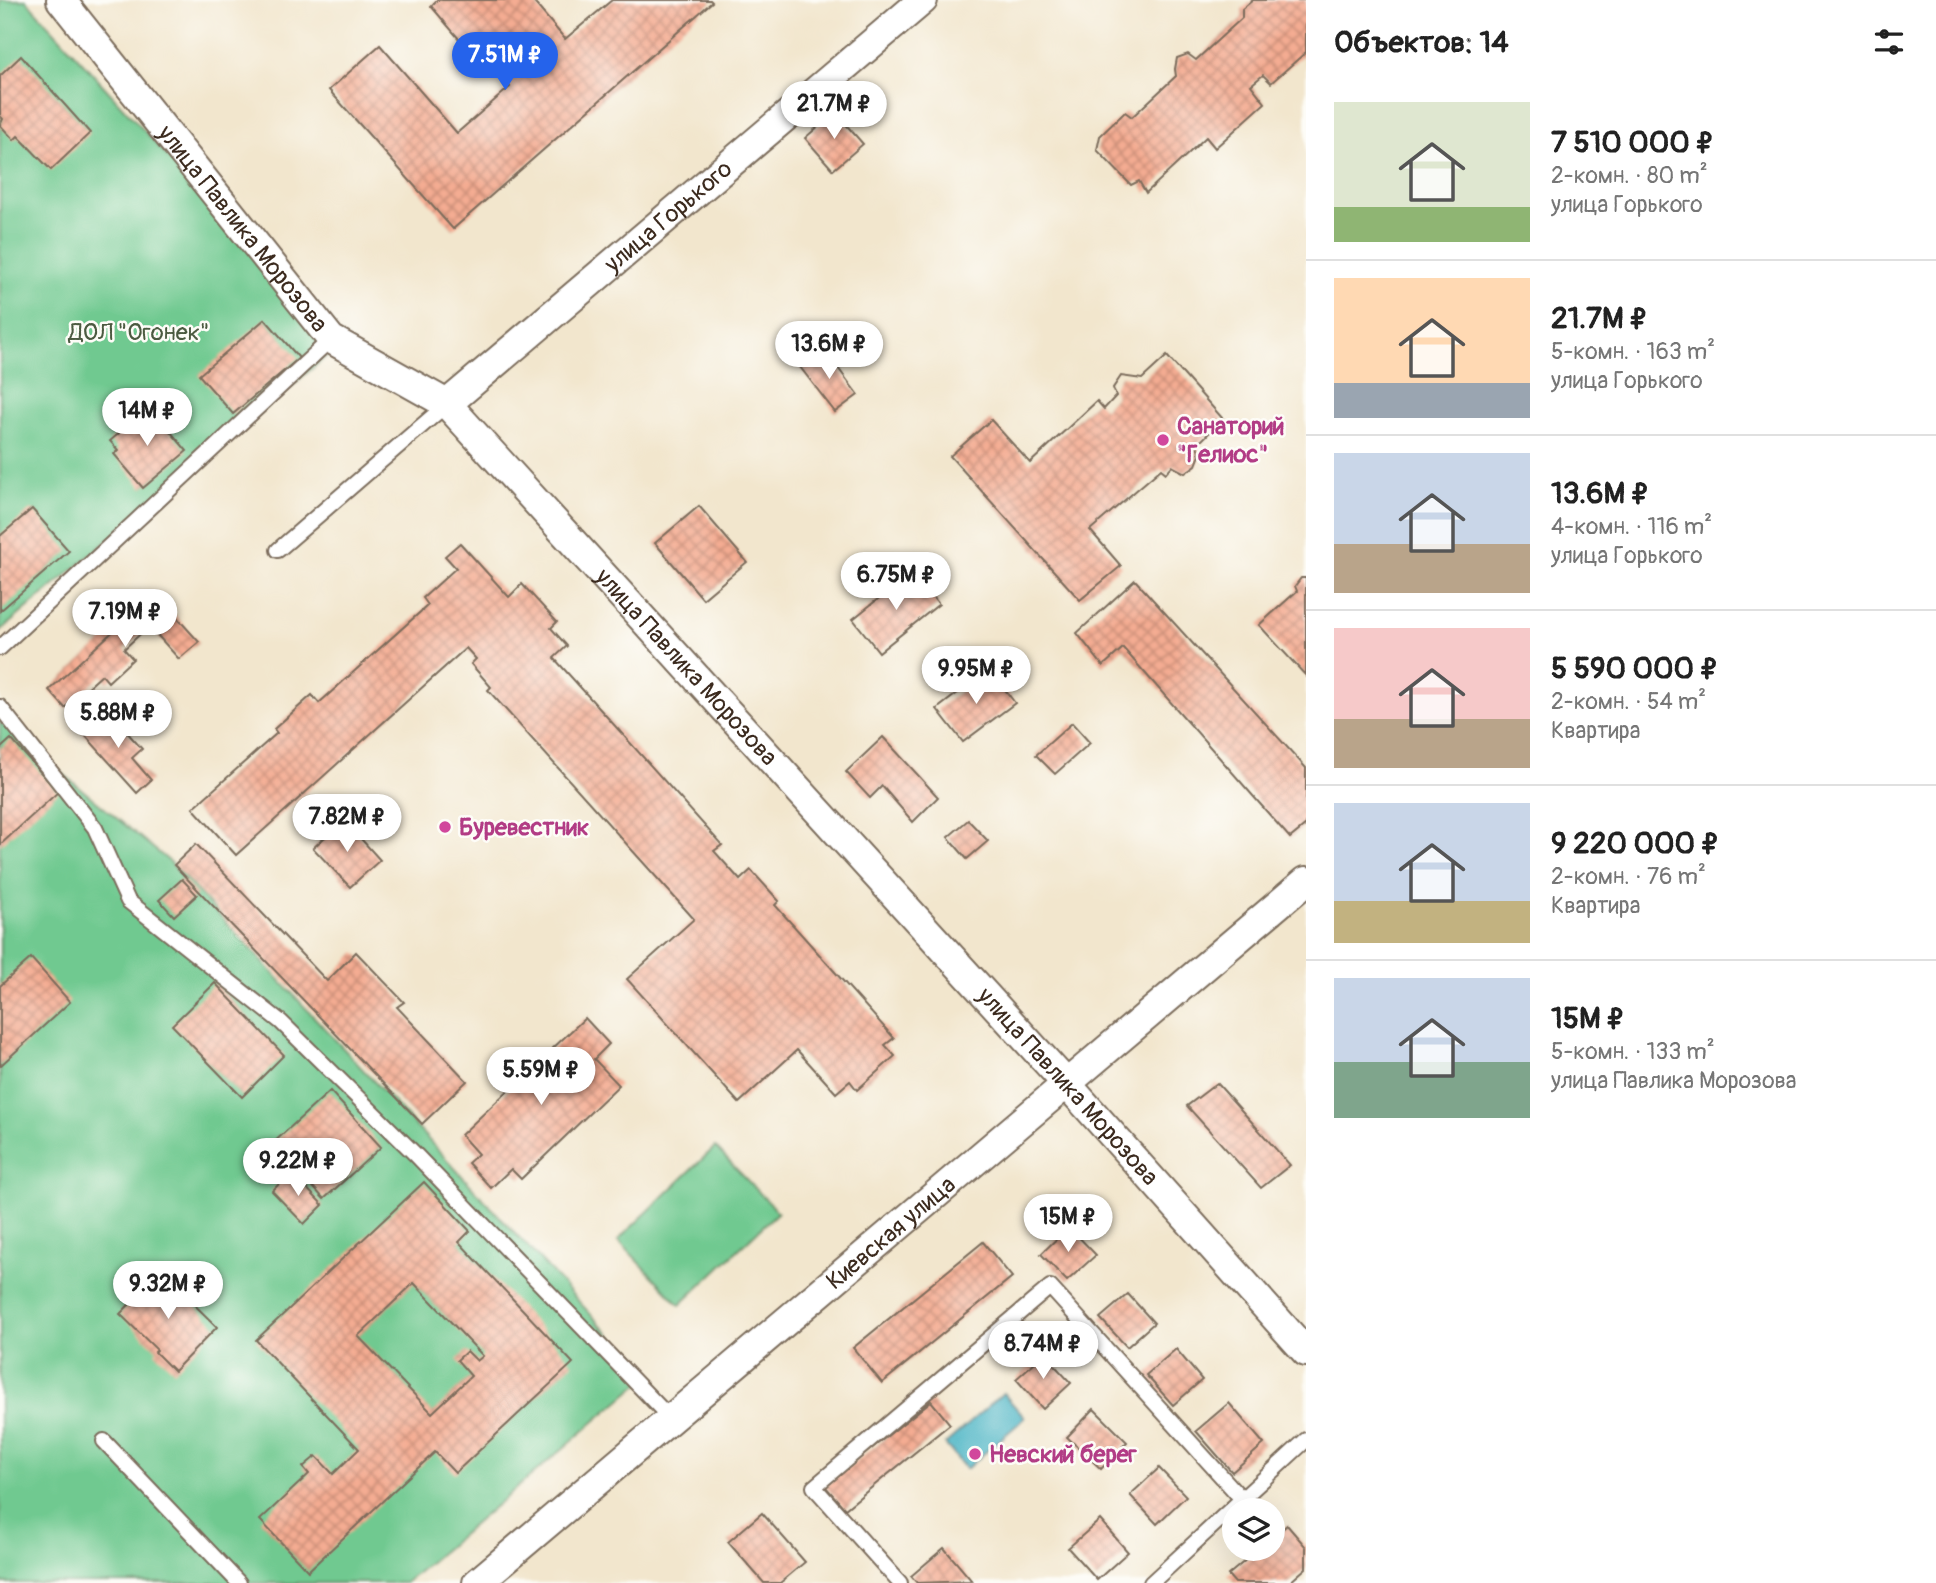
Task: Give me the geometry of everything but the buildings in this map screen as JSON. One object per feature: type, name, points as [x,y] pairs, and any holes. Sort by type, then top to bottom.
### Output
[{"type":"street","name":"улица Павлика Морозова","points":[[61,0],[331,339],[447,404],[1065,1082],[1306,1352]]},
{"type":"street","name":"улица Горького","points":[[447,404],[923,0]]},
{"type":"street","name":"Киевская улица","points":[[477,1583],[1065,1082],[1306,881]]},
{"type":"lane","points":[[0,648],[331,339]]},
{"type":"lane","points":[[278,550],[447,404]]},
{"type":"lane","points":[[0,707],[95,828],[128,901],[281,1022],[415,1154],[670,1418]]},
{"type":"lane","points":[[901,1583],[814,1487],[1049,1287],[1241,1498]]},
{"type":"lane","points":[[1243,1498],[1306,1440]]},
{"type":"lane","points":[[104,1441],[239,1583]]},
{"type":"lane","points":[[1150,1583],[1222,1517]]},
{"type":"green space","name":"ДОЛ \"Огонек\"","points":[[0,0],[26,0],[339,346],[0,631]]},
{"type":"green space","points":[[0,722],[170,862],[648,1376],[405,1583],[0,1583]]},
{"type":"green space","points":[[715,1147],[778,1212],[680,1305],[618,1240]]},
{"type":"water","points":[[1003,1393],[1025,1418],[966,1469],[945,1444]]},
{"type":"place","name":"Санаторий \"Гелиос\"","points":[[1163,440]]},
{"type":"place","name":"Буревестник","points":[[445,827]]},
{"type":"place","name":"Невский берег","points":[[975,1454]]}]
